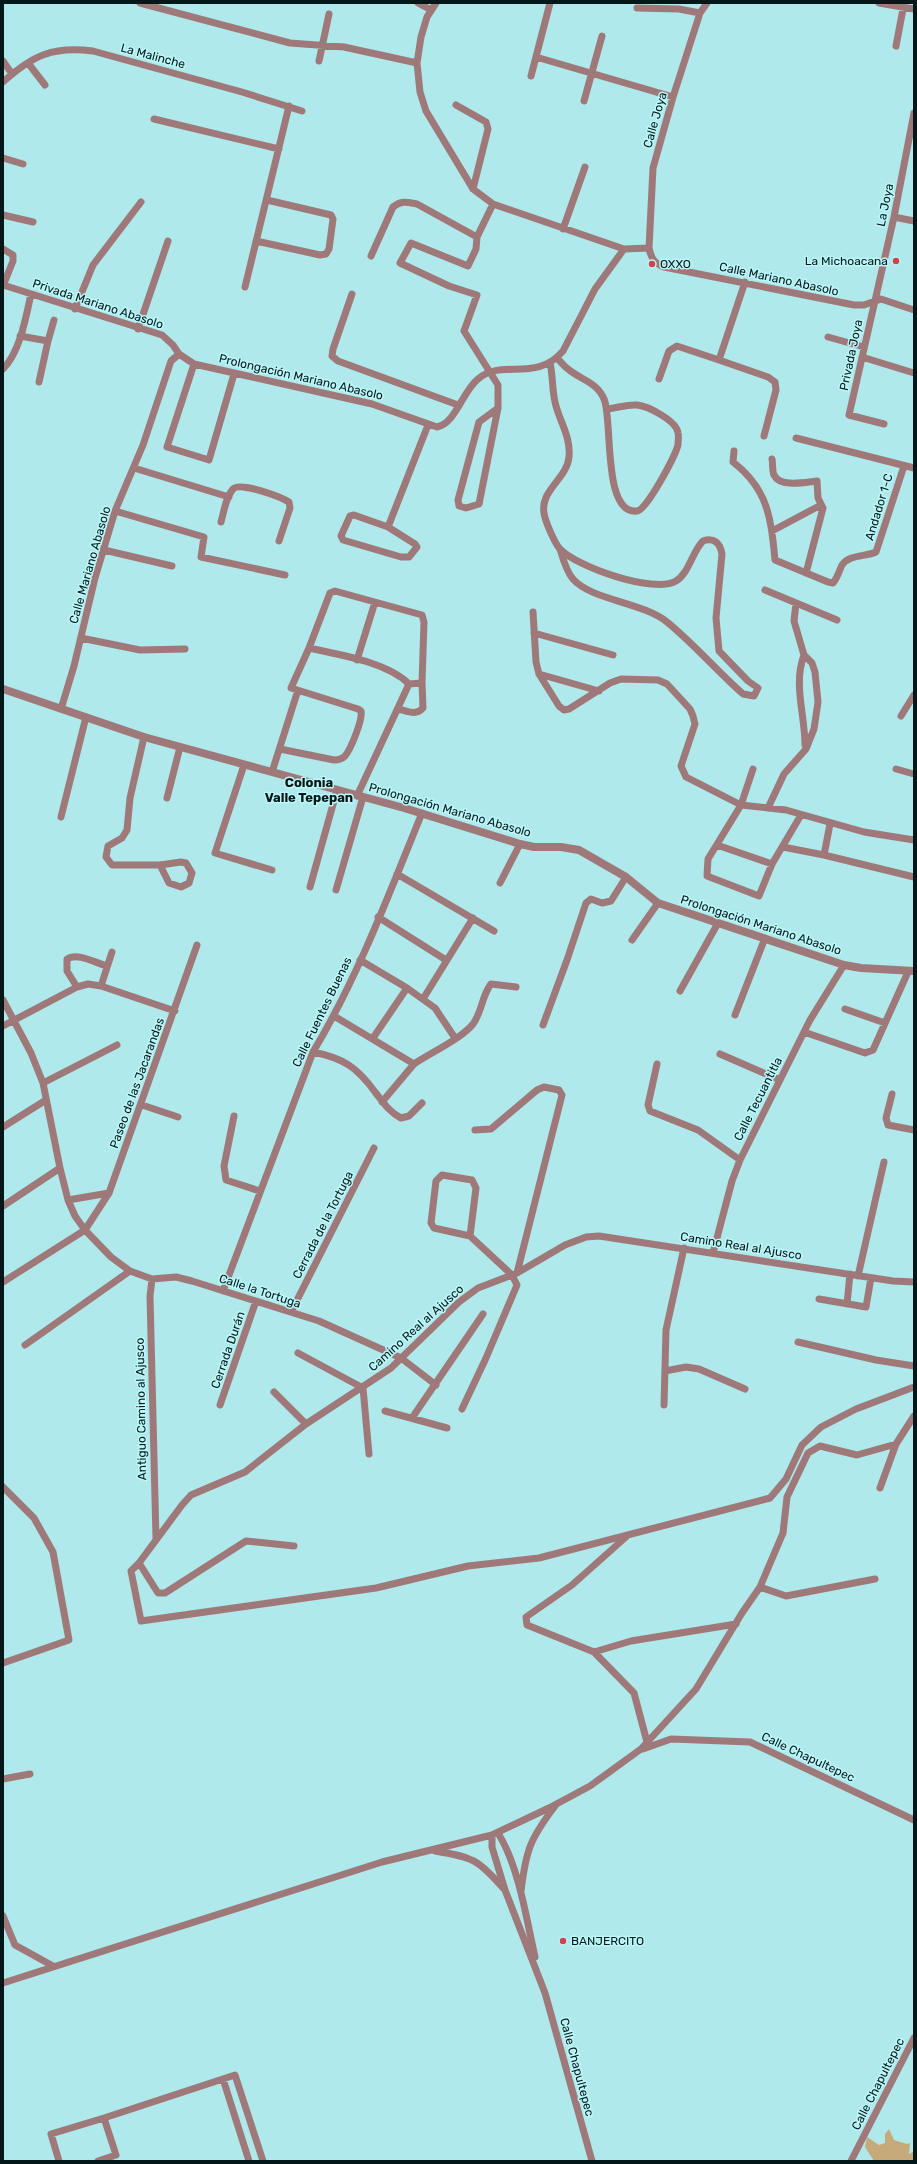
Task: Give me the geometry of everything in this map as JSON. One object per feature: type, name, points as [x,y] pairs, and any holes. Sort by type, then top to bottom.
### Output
[{"type":"street","points":[[140,3],[290,43],[344,47],[417,63]]},
{"type":"street","points":[[418,3],[431,10]]},
{"type":"street","points":[[436,3],[431,10],[421,36],[417,63],[417,77],[426,111],[473,189],[493,204],[564,229],[624,249],[649,248]]},
{"type":"street","points":[[531,76],[550,3]]},
{"type":"street","name":"Calle Joya","points":[[649,248],[653,168],[673,97],[700,13],[707,3]]},
{"type":"street","points":[[879,3],[914,10]]},
{"type":"street","points":[[637,8],[680,9],[700,13]]},
{"type":"street","points":[[896,46],[903,8]]},
{"type":"street","points":[[319,61],[329,14]]},
{"type":"street","points":[[584,102],[602,36]]},
{"type":"street","name":"La Malinche","points":[[3,82],[28,63],[57,50],[73,49],[93,51],[289,106],[302,111]]},
{"type":"street","points":[[536,57],[673,97]]},
{"type":"street","points":[[3,61],[12,74]]},
{"type":"street","points":[[28,63],[45,85]]},
{"type":"street","points":[[245,287],[289,106]]},
{"type":"street","points":[[456,106],[486,122],[488,129],[473,189]]},
{"type":"street","name":"La Joya","points":[[874,300],[894,217],[914,113]]},
{"type":"street","points":[[154,119],[279,149]]},
{"type":"street","points":[[3,158],[23,164]]},
{"type":"street","points":[[564,229],[585,167]]},
{"type":"street","points":[[256,241],[320,254],[326,254],[329,249],[333,219],[331,215],[267,200]]},
{"type":"street","points":[[75,309],[93,266],[140,202]]},
{"type":"street","points":[[371,256],[393,207],[398,203],[417,204],[477,237]]},
{"type":"street","points":[[493,204],[477,237],[476,249],[468,266],[411,243],[400,263],[449,286],[477,295],[464,331],[498,385],[498,408],[479,504],[466,508],[459,506],[458,500],[479,422],[498,408]]},
{"type":"street","points":[[3,215],[33,222]]},
{"type":"street","points":[[894,217],[914,221]]},
{"type":"street","points":[[138,329],[168,241]]},
{"type":"street","name":"Calle Mariano Abasolo","points":[[649,248],[651,257],[656,264],[664,267],[854,305],[864,305],[874,300],[881,299],[914,310]]},
{"type":"street","points":[[3,249],[13,255],[13,261],[3,285]]},
{"type":"street","name":"Prolongación Mariano Abasolo","points":[[179,354],[194,364],[372,404],[437,427],[445,425],[451,420],[458,405],[479,378],[490,373],[540,368],[557,358],[563,351],[595,289],[624,249]]},
{"type":"street","points":[[719,360],[745,282]]},
{"type":"street","name":"Privada Mariano Abasolo","points":[[3,285],[162,336],[174,345],[179,354]]},
{"type":"street","points":[[3,369],[7,364],[20,336],[31,294]]},
{"type":"street","points":[[352,294],[332,356],[338,361],[458,405]]},
{"type":"street","name":"Privada Joya","points":[[874,300],[849,415],[884,424]]},
{"type":"street","points":[[39,382],[54,320]]},
{"type":"street","points":[[20,336],[48,341]]},
{"type":"street","points":[[828,337],[864,347]]},
{"type":"street","points":[[659,379],[669,351],[677,346],[768,377],[775,382],[776,390],[764,436]]},
{"type":"street","name":"Calle Mariano Abasolo","points":[[60,709],[81,638],[95,578],[115,511],[143,446],[171,361],[179,354]]},
{"type":"street","points":[[557,358],[568,369],[594,384],[605,400],[610,456],[616,492],[623,505],[636,511],[642,509],[650,500],[678,446],[678,433],[676,427],[668,420],[644,407],[636,405],[607,409]]},
{"type":"street","points":[[862,358],[914,373]]},
{"type":"street","points":[[550,363],[555,401],[568,438],[569,458],[564,471],[544,502],[544,513],[572,578],[579,585],[592,592],[649,610],[667,622],[743,694],[754,696],[757,693],[758,688],[748,681],[719,651],[716,618],[722,554],[721,546],[716,541],[709,539],[703,541],[677,580],[667,585],[653,585],[611,574],[582,563],[560,549]]},
{"type":"street","points":[[194,364],[167,447],[209,460],[234,374]]},
{"type":"street","points":[[388,527],[428,425]]},
{"type":"street","points":[[796,438],[914,468]]},
{"type":"street","name":"Andador 1-C","points":[[734,451],[733,462],[746,472],[765,498],[772,531],[775,560],[833,583],[837,579],[843,564],[850,558],[876,552],[904,466]]},
{"type":"street","points":[[772,459],[774,475],[780,480],[791,483],[817,481],[818,498],[823,508],[806,573]]},
{"type":"street","points":[[134,468],[229,497]]},
{"type":"street","points":[[221,522],[229,497],[233,488],[237,486],[246,486],[283,498],[289,502],[290,508],[280,542]]},
{"type":"street","points":[[772,531],[821,505]]},
{"type":"street","points":[[115,511],[204,538],[201,557],[285,575]]},
{"type":"street","points":[[354,515],[388,527],[415,544],[417,547],[409,557],[343,540],[341,536],[350,516],[354,515]]},
{"type":"street","points":[[104,550],[172,566]]},
{"type":"street","points":[[765,590],[837,620]]},
{"type":"street","points":[[280,749],[340,760],[348,752],[361,719],[361,711],[358,709],[291,688],[309,648],[330,593],[335,592],[422,615],[424,622],[422,684],[423,708],[419,712],[414,713],[398,709]]},
{"type":"street","points":[[357,660],[375,602]]},
{"type":"street","points":[[768,808],[784,774],[806,749],[814,729],[818,688],[812,663],[804,655],[794,622],[796,603]]},
{"type":"street","points":[[533,612],[536,662],[540,674],[559,706],[564,710],[569,710],[610,683],[621,680],[658,680],[667,684],[690,709],[694,724],[681,766],[682,772],[686,777],[741,805],[768,808],[801,815],[864,832],[914,840]]},
{"type":"street","points":[[534,633],[613,655]]},
{"type":"street","points":[[81,638],[140,650],[185,649]]},
{"type":"street","points":[[309,648],[357,660],[400,675],[409,684],[422,684]]},
{"type":"street","points":[[804,655],[799,669],[799,684],[805,726],[806,749]]},
{"type":"street","points":[[540,674],[598,690]]},
{"type":"street","points":[[336,890],[360,796],[409,684]]},
{"type":"street","name":"Prolongación Mariano Abasolo","points":[[3,689],[144,737],[422,813],[520,844],[534,847],[561,847],[580,850],[626,877],[658,903],[844,965],[911,971]]},
{"type":"street","points":[[272,772],[298,690]]},
{"type":"street","points":[[901,716],[914,695]]},
{"type":"street","points":[[61,817],[86,717]]},
{"type":"street","points":[[144,737],[130,798],[127,830],[122,838],[108,846],[106,857],[112,865],[160,865],[181,862],[186,863],[192,873],[190,883],[180,887],[169,883],[160,865]]},
{"type":"street","points":[[167,798],[180,747]]},
{"type":"street","points":[[244,765],[215,853],[272,870]]},
{"type":"street","points":[[753,769],[741,805],[708,858],[707,876],[759,896],[772,864],[784,847],[801,815]]},
{"type":"street","points":[[896,769],[914,774]]},
{"type":"street","points":[[310,887],[337,790]]},
{"type":"street","name":"Calle Fuentes Buenas","points":[[222,1291],[313,1052],[334,1016],[360,960],[422,813]]},
{"type":"street","points":[[824,855],[830,824]]},
{"type":"street","points":[[500,882],[520,844]]},
{"type":"street","points":[[717,845],[772,864]]},
{"type":"street","points":[[784,847],[914,877]]},
{"type":"street","points":[[397,874],[494,931]]},
{"type":"street","points":[[543,1025],[586,903],[591,899],[607,903],[611,901],[626,877]]},
{"type":"street","points":[[632,940],[658,903]]},
{"type":"street","points":[[378,918],[446,960]]},
{"type":"street","points":[[423,999],[473,918]]},
{"type":"street","points":[[680,991],[718,923]]},
{"type":"street","points":[[735,1015],[765,938]]},
{"type":"street","points":[[174,1011],[198,945]]},
{"type":"street","points":[[101,986],[112,952]]},
{"type":"street","points":[[77,987],[68,970],[67,959],[71,956],[77,956],[107,966]]},
{"type":"street","points":[[360,960],[407,988],[435,1008],[455,1038]]},
{"type":"street","name":"Calle Tecuantitla","points":[[713,1253],[732,1181],[740,1160],[804,1032],[844,965]]},
{"type":"street","points":[[804,1032],[865,1053],[873,1050],[911,971]]},
{"type":"street","name":"Paseo de las Jacarandas","points":[[3,1026],[77,987],[88,984],[101,986],[174,1011],[142,1105],[108,1193],[85,1230]]},
{"type":"street","points":[[382,1102],[414,1064],[455,1038],[472,1025],[479,1014],[487,989],[491,984],[516,987]]},
{"type":"street","points":[[373,1038],[407,988]]},
{"type":"street","name":"Calle la Tortuga","points":[[3,1000],[31,1053],[43,1083],[68,1200],[85,1230],[111,1258],[130,1271],[152,1279],[176,1277],[319,1321],[401,1358],[436,1385]]},
{"type":"street","points":[[845,1008],[885,1023]]},
{"type":"street","points":[[334,1016],[373,1038],[414,1064]]},
{"type":"street","points":[[43,1083],[116,1045]]},
{"type":"street","points":[[313,1052],[342,1060],[355,1068],[382,1102],[401,1118],[409,1116],[422,1103]]},
{"type":"street","points":[[720,1054],[780,1080]]},
{"type":"street","points":[[657,1064],[648,1105],[650,1111],[698,1130],[740,1160]]},
{"type":"street","points":[[462,1409],[486,1358],[517,1285],[515,1274],[562,1095],[559,1090],[544,1087],[537,1090],[491,1129],[475,1130]]},
{"type":"street","points":[[892,1094],[886,1118],[888,1125],[914,1130]]},
{"type":"street","points":[[3,1127],[46,1100]]},
{"type":"street","points":[[142,1105],[178,1117]]},
{"type":"street","points":[[234,1116],[224,1166],[226,1180],[260,1191]]},
{"type":"street","name":"Cerrada de la Tortuga","points":[[291,1312],[374,1148]]},
{"type":"street","points":[[858,1276],[884,1162]]},
{"type":"street","points":[[3,1206],[60,1168]]},
{"type":"street","points":[[470,1236],[476,1188],[472,1180],[442,1175],[436,1181],[431,1223],[434,1228],[470,1236],[515,1274]]},
{"type":"street","points":[[68,1200],[108,1193]]},
{"type":"street","points":[[3,1282],[85,1230]]},
{"type":"street","name":"Camino Real al Ajusco","points":[[629,1535],[539,1558],[468,1566],[376,1588],[141,1621],[132,1571],[191,1496],[246,1472],[306,1424],[363,1388],[401,1358],[458,1302],[478,1288],[515,1274],[565,1245],[586,1237],[599,1236],[871,1278],[914,1282]]},
{"type":"street","points":[[664,1405],[666,1330],[684,1248]]},
{"type":"street","points":[[26,1345],[130,1271]]},
{"type":"street","points":[[847,1304],[850,1274]]},
{"type":"street","points":[[819,1299],[866,1307],[871,1278]]},
{"type":"street","name":"Antiguo Camino al Ajusco","points":[[152,1279],[150,1296],[156,1539]]},
{"type":"street","name":"Cerrada Durán","points":[[220,1405],[256,1301]]},
{"type":"street","points":[[412,1418],[436,1385],[483,1314]]},
{"type":"street","points":[[798,1342],[876,1360],[914,1366]]},
{"type":"street","points":[[298,1353],[363,1388],[369,1454]]},
{"type":"street","points":[[665,1371],[686,1367],[699,1369],[745,1389]]},
{"type":"street","points":[[647,1742],[634,1693],[594,1652],[527,1625],[526,1617],[572,1585],[629,1535],[770,1498],[786,1479],[802,1445],[821,1427],[856,1409],[914,1387]]},
{"type":"street","points":[[274,1392],[306,1424]]},
{"type":"street","points":[[385,1411],[447,1428]]},
{"type":"street","points":[[880,1488],[896,1444],[914,1416]]},
{"type":"street","points":[[3,1983],[382,1862],[495,1834],[558,1804],[590,1786],[641,1749],[696,1689],[760,1587],[783,1533],[787,1497],[808,1453],[820,1446],[857,1455],[896,1444]]},
{"type":"street","points":[[3,1487],[34,1518],[52,1552],[69,1640],[3,1663]]},
{"type":"street","points":[[139,1564],[158,1593],[165,1593],[246,1541],[294,1546]]},
{"type":"street","points":[[760,1587],[786,1596],[875,1580]]},
{"type":"street","points":[[594,1652],[631,1641],[736,1624]]},
{"type":"street","name":"Calle Chapultepec","points":[[641,1749],[671,1739],[750,1742],[914,1820]]},
{"type":"street","points":[[3,1779],[30,1774]]},
{"type":"street","name":"Calle Chapultepec","points":[[520,1895],[525,1859],[535,1832],[558,1804]]},
{"type":"street","name":"Calle Chapultepec","points":[[495,1834],[492,1846],[505,1890],[540,1980]]},
{"type":"street","name":"Calle Chapultepec","points":[[495,1834],[506,1845],[520,1895],[540,1980],[592,2161]]},
{"type":"street","name":"Calle Chapultepec","points":[[430,1850],[467,1856],[486,1869],[505,1890]]},
{"type":"street","points":[[3,1916],[15,1945],[53,1966]]},
{"type":"street","name":"Calle Chapultepec","points":[[851,2161],[914,2038]]},
{"type":"street","points":[[60,2161],[51,2134],[235,2075],[263,2161]]},
{"type":"street","points":[[223,2079],[249,2161]]},
{"type":"street","points":[[98,2161],[116,2155],[104,2118]]},
{"type":"shaded area","points":[[889,2129],[894,2140],[907,2144],[910,2143],[909,2154],[914,2151],[914,2161],[874,2161],[865,2147],[867,2137],[879,2145],[885,2143],[885,2134]]},
{"type":"place","name":"La Michoacana","points":[[896,261]]},
{"type":"place","name":"OXXO","points":[[652,264]]},
{"type":"place","name":"BANJERCITO","points":[[563,1941]]},
{"type":"district","name":"Colonia Valle Tepepan","points":[[309,790]]}]
